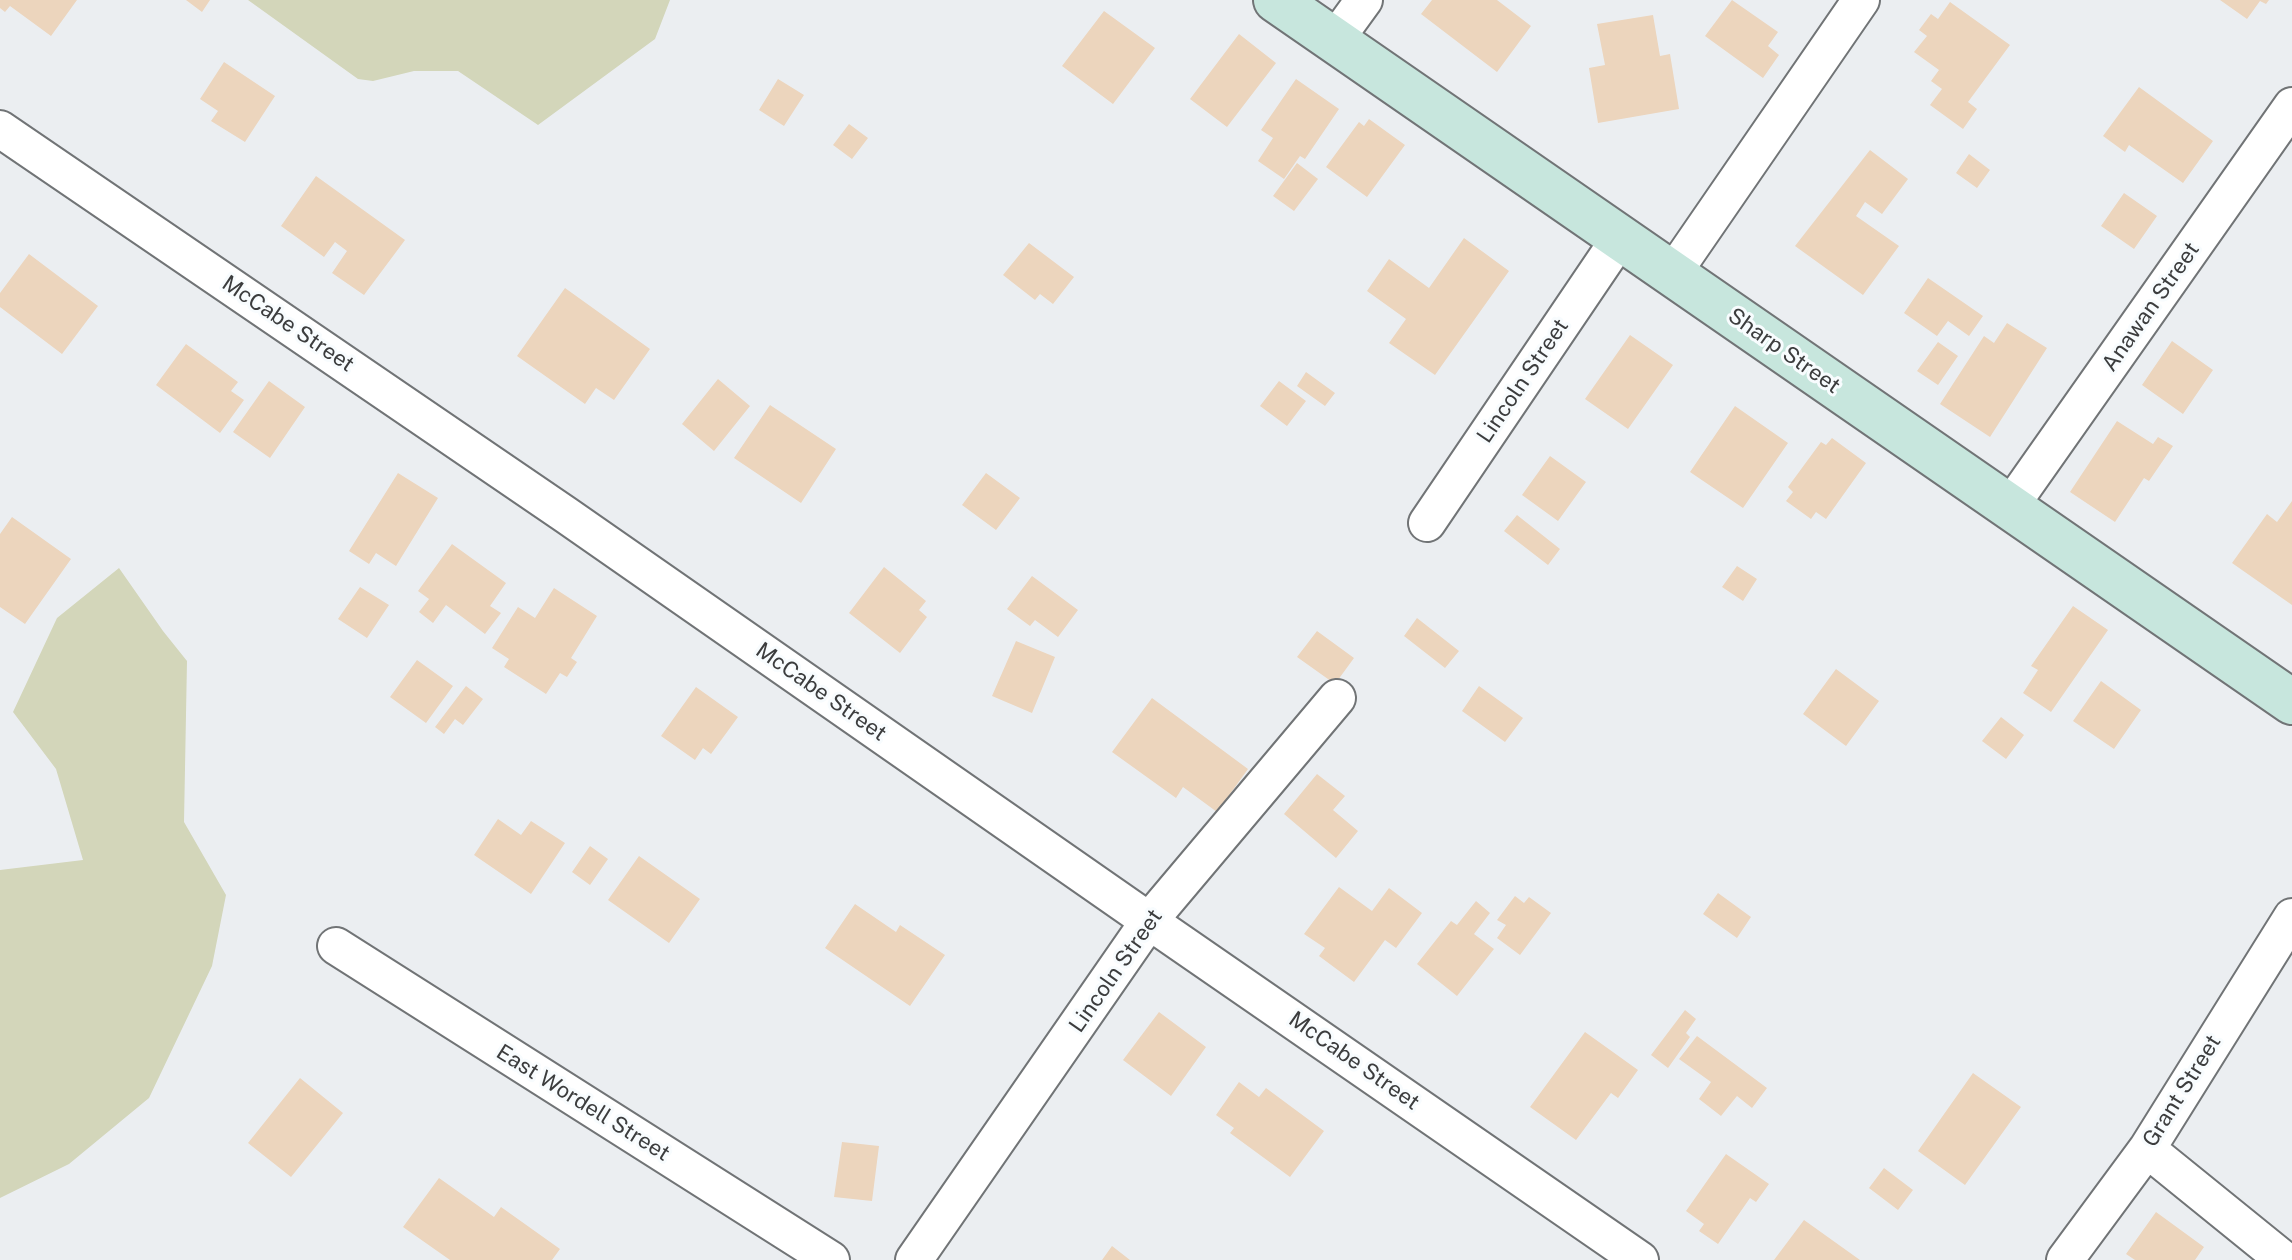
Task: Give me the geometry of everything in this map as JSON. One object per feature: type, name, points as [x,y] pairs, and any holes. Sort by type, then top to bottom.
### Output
[{"type":"street","name":"Sharp Street","points":[[1276,0],[2292,702]]},
{"type":"street","points":[[1335,40],[1364,0]]},
{"type":"street","points":[[1673,273],[1861,0]]},
{"type":"street","name":"Anawan Street","points":[[2009,508],[2292,106]]},
{"type":"street","name":"McCabe Street","points":[[0,129],[566,515],[1640,1260]]},
{"type":"street","name":"Lincoln Street","points":[[1427,523],[1620,238]]},
{"type":"street","name":"Lincoln Street","points":[[914,1260],[1149,921],[1337,698]]},
{"type":"street","name":"Grant Street","points":[[2065,1260],[2147,1149],[2292,917]]},
{"type":"street","name":"East Wordell Street","points":[[336,946],[831,1260]]},
{"type":"street","points":[[2147,1149],[2284,1260]]},
{"type":"green space","points":[[248,0],[670,0],[655,39],[538,125],[458,71],[414,71],[373,81],[358,79]]},
{"type":"green space","points":[[119,568],[187,661],[184,822],[226,895],[212,966],[149,1098],[69,1164],[0,1198],[0,870],[83,860],[56,769],[13,712],[57,618]]},
{"type":"building","points":[[0,0],[77,0],[51,36],[10,6],[5,12],[0,8]]},
{"type":"building","points":[[186,0],[210,0],[202,12]]},
{"type":"building","points":[[1432,0],[1497,0],[1531,26],[1497,72],[1421,14]]},
{"type":"building","points":[[1732,0],[1778,32],[1768,46],[1779,55],[1763,78],[1705,36]]},
{"type":"building","points":[[2220,0],[2269,0],[2266,4],[2260,1],[2247,19]]},
{"type":"building","points":[[1950,2],[2010,45],[1968,102],[1977,109],[1963,129],[1930,105],[1942,89],[1931,81],[1939,70],[1914,52],[1927,36],[1919,30],[1931,14],[1938,19]]},
{"type":"building","points":[[1104,11],[1155,48],[1113,104],[1062,66]]},
{"type":"building","points":[[1653,15],[1660,56],[1670,54],[1679,109],[1598,123],[1589,68],[1605,65],[1597,24]]},
{"type":"building","points":[[1239,34],[1276,63],[1227,127],[1190,99]]},
{"type":"building","points":[[224,62],[275,96],[245,142],[211,121],[218,111],[200,99]]},
{"type":"building","points":[[778,79],[804,95],[784,126],[759,110]]},
{"type":"building","points":[[1296,79],[1339,109],[1305,159],[1300,156],[1284,179],[1258,161],[1273,138],[1261,130]]},
{"type":"building","points":[[2139,87],[2213,141],[2183,183],[2129,145],[2125,152],[2103,136]]},
{"type":"building","points":[[1369,119],[1405,145],[1367,197],[1326,167],[1359,122],[1364,126]]},
{"type":"building","points":[[849,124],[868,138],[852,159],[833,145]]},
{"type":"building","points":[[1870,150],[1908,179],[1882,214],[1865,202],[1856,216],[1899,246],[1863,295],[1795,246]]},
{"type":"building","points":[[1969,154],[1990,170],[1977,188],[1956,173]]},
{"type":"building","points":[[1297,163],[1318,179],[1294,211],[1273,196]]},
{"type":"building","points":[[316,176],[405,240],[364,295],[332,273],[347,251],[335,242],[324,257],[281,226]]},
{"type":"building","points":[[2124,193],[2157,216],[2134,249],[2101,226]]},
{"type":"building","points":[[1464,238],[1509,271],[1435,375],[1389,343],[1406,319],[1367,291],[1389,259],[1429,288]]},
{"type":"building","points":[[1029,243],[1074,277],[1053,304],[1040,294],[1035,300],[1003,275]]},
{"type":"building","points":[[29,254],[98,306],[62,354],[0,307],[0,293]]},
{"type":"building","points":[[1928,278],[1983,316],[1969,336],[1948,321],[1937,336],[1904,313]]},
{"type":"building","points":[[565,288],[650,349],[614,400],[596,388],[585,404],[517,356]]},
{"type":"building","points":[[2007,323],[2047,348],[1990,437],[1940,404],[1984,336],[1994,343]]},
{"type":"building","points":[[1630,335],[1673,365],[1628,429],[1585,399]]},
{"type":"building","points":[[2172,341],[2213,370],[2183,414],[2142,385]]},
{"type":"building","points":[[1938,342],[1958,356],[1938,385],[1917,371]]},
{"type":"building","points":[[186,344],[238,382],[231,391],[244,400],[220,433],[156,385]]},
{"type":"building","points":[[1306,372],[1335,393],[1325,406],[1297,386]]},
{"type":"building","points":[[718,379],[750,406],[714,451],[682,424]]},
{"type":"building","points":[[269,381],[305,407],[270,458],[233,432]]},
{"type":"building","points":[[1279,381],[1306,401],[1287,426],[1260,406]]},
{"type":"building","points":[[770,405],[836,449],[801,503],[734,458]]},
{"type":"building","points":[[1735,406],[1788,443],[1743,508],[1690,472]]},
{"type":"building","points":[[2117,421],[2153,444],[2158,437],[2173,446],[2149,481],[2144,478],[2115,522],[2070,492]]},
{"type":"building","points":[[1832,438],[1866,463],[1826,519],[1816,512],[1811,519],[1786,501],[1793,492],[1788,487],[1821,442],[1826,445]]},
{"type":"building","points":[[1550,456],[1586,482],[1558,521],[1522,495]]},
{"type":"building","points":[[398,473],[438,498],[396,566],[376,553],[369,564],[349,551]]},
{"type":"building","points":[[986,473],[1020,498],[996,530],[962,505]]},
{"type":"building","points":[[2292,501],[2292,605],[2232,563],[2267,514],[2277,522]]},
{"type":"building","points":[[1517,515],[1560,549],[1548,565],[1504,531]]},
{"type":"building","points":[[12,517],[71,559],[25,624],[0,607],[0,534]]},
{"type":"building","points":[[452,544],[506,583],[490,606],[501,613],[485,634],[446,605],[433,623],[419,612],[429,599],[418,591]]},
{"type":"building","points":[[1737,566],[1757,579],[1743,601],[1722,587]]},
{"type":"building","points":[[884,567],[926,601],[919,610],[927,617],[900,653],[849,613]]},
{"type":"building","points":[[1032,576],[1078,610],[1058,637],[1035,620],[1030,626],[1007,609]]},
{"type":"building","points":[[360,587],[389,605],[367,638],[338,619]]},
{"type":"building","points":[[554,588],[597,616],[571,658],[577,662],[567,677],[560,673],[546,694],[504,667],[509,659],[492,648],[518,607],[535,618]]},
{"type":"building","points":[[2073,606],[2108,630],[2051,712],[2023,693],[2038,670],[2031,666]]},
{"type":"building","points":[[1417,618],[1459,651],[1445,668],[1404,636]]},
{"type":"building","points":[[1317,631],[1354,658],[1335,684],[1297,657]]},
{"type":"building","points":[[1016,641],[1055,657],[1032,713],[992,696]]},
{"type":"building","points":[[417,660],[453,686],[426,723],[390,697]]},
{"type":"building","points":[[1836,669],[1879,701],[1846,746],[1803,714]]},
{"type":"building","points":[[2101,681],[2141,710],[2114,749],[2073,721]]},
{"type":"building","points":[[466,686],[483,699],[463,725],[455,719],[444,734],[435,727]]},
{"type":"building","points":[[1479,686],[1523,718],[1505,742],[1462,711]]},
{"type":"building","points":[[696,687],[738,717],[711,754],[703,748],[695,760],[661,736]]},
{"type":"building","points":[[1152,698],[1248,769],[1217,812],[1183,787],[1176,798],[1112,752]]},
{"type":"building","points":[[2001,717],[2024,735],[2006,759],[1982,741]]},
{"type":"building","points":[[1317,774],[1345,796],[1333,810],[1358,831],[1336,858],[1284,814]]},
{"type":"building","points":[[498,819],[521,835],[531,821],[565,843],[531,894],[474,855]]},
{"type":"building","points":[[590,846],[608,859],[590,885],[572,872]]},
{"type":"building","points":[[639,856],[700,899],[669,943],[608,900]]},
{"type":"building","points":[[1339,887],[1372,911],[1389,888],[1422,913],[1396,948],[1385,940],[1354,982],[1319,956],[1325,948],[1304,934]]},
{"type":"building","points":[[1718,893],[1751,917],[1737,938],[1703,914]]},
{"type":"building","points":[[1515,896],[1524,903],[1529,897],[1551,913],[1520,955],[1497,938],[1506,925],[1497,920]]},
{"type":"building","points":[[1476,901],[1490,913],[1474,934],[1494,949],[1457,996],[1417,964],[1451,921],[1457,925]]},
{"type":"building","points":[[855,904],[896,932],[900,925],[945,955],[910,1006],[825,948]]},
{"type":"building","points":[[1685,1010],[1696,1019],[1686,1033],[1690,1037],[1668,1068],[1651,1055]]},
{"type":"building","points":[[1159,1012],[1206,1047],[1171,1096],[1123,1060]]},
{"type":"building","points":[[1585,1032],[1638,1070],[1618,1098],[1611,1093],[1576,1140],[1530,1107]]},
{"type":"building","points":[[1697,1036],[1767,1088],[1752,1108],[1737,1096],[1721,1116],[1699,1099],[1711,1082],[1679,1059]]},
{"type":"building","points":[[1973,1073],[2021,1107],[1965,1185],[1918,1151]]},
{"type":"building","points":[[300,1078],[343,1113],[291,1177],[248,1143]]},
{"type":"building","points":[[1239,1082],[1259,1097],[1266,1088],[1324,1131],[1290,1177],[1230,1133],[1234,1128],[1216,1115]]},
{"type":"building","points":[[842,1142],[879,1146],[872,1201],[834,1197]]},
{"type":"building","points":[[1726,1154],[1769,1184],[1756,1202],[1750,1198],[1718,1244],[1699,1231],[1704,1224],[1686,1211]]},
{"type":"building","points":[[1884,1168],[1913,1190],[1898,1210],[1869,1188]]},
{"type":"building","points":[[439,1178],[494,1217],[501,1207],[560,1249],[552,1260],[450,1260],[403,1227]]},
{"type":"building","points":[[2156,1212],[2204,1247],[2195,1260],[2135,1260],[2126,1254]]},
{"type":"building","points":[[1804,1220],[1860,1260],[1774,1260]]},
{"type":"building","points":[[1112,1246],[1130,1260],[1102,1260]]}]
